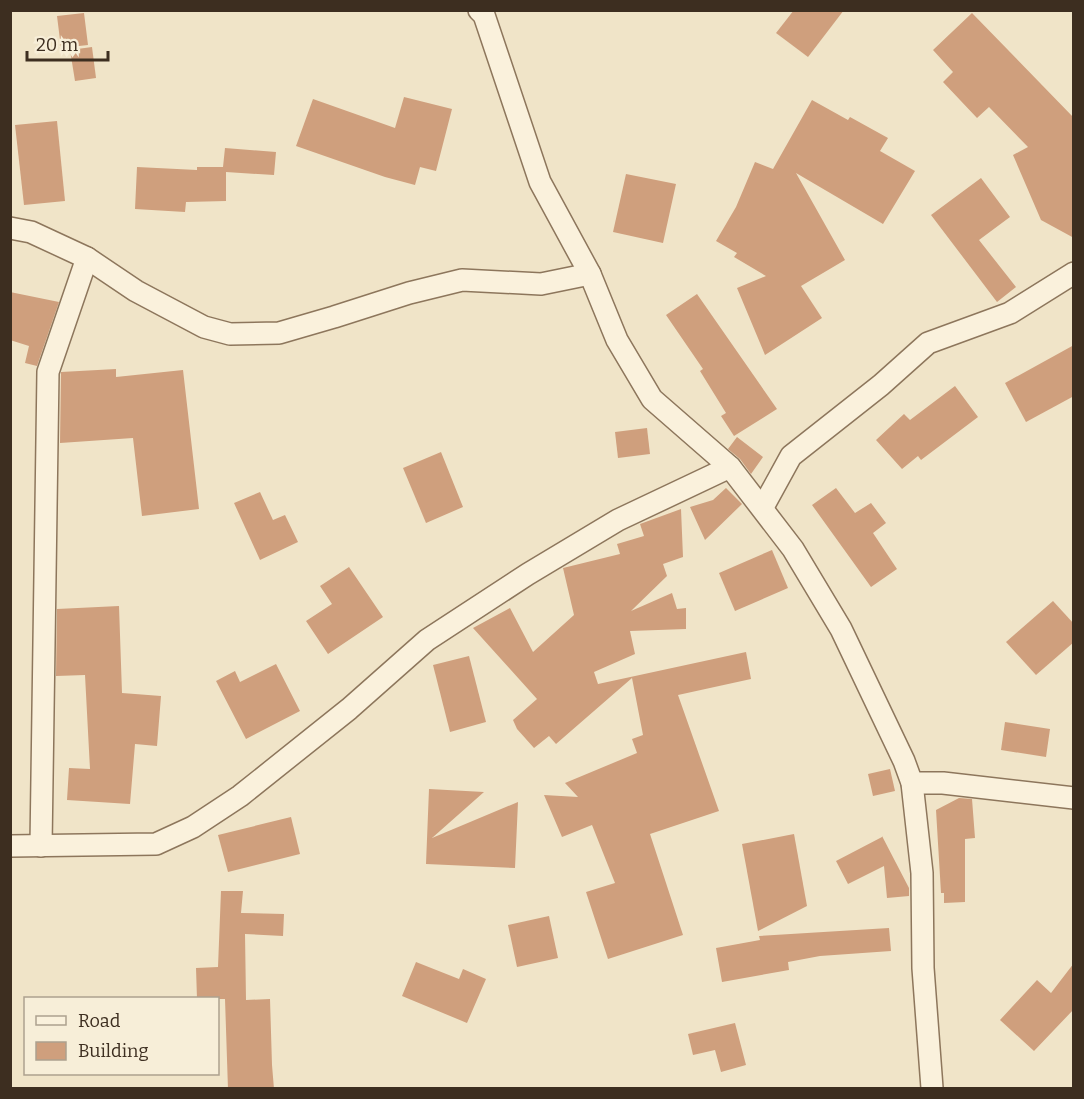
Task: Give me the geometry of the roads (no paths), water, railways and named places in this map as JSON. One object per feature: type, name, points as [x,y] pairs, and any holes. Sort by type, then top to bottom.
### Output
[{"type":"street","points":[[484,12],[540,182],[590,274],[616,340],[652,399],[730,467],[793,549],[841,629],[904,761],[912,783],[922,873],[923,968],[932,1089]]},
{"type":"street","points":[[10,228],[31,232],[87,258],[136,291],[204,327],[230,334],[279,333],[334,318],[409,293],[462,280],[541,284],[590,274]]},
{"type":"street","points":[[41,846],[48,372],[87,258]]},
{"type":"street","points":[[763,507],[791,456],[881,386],[928,343],[1010,313],[1074,273]]},
{"type":"street","points":[[10,846],[156,844],[193,827],[240,796],[349,709],[427,640],[528,574],[618,520],[730,467]]},
{"type":"street","points":[[912,783],[943,783],[1074,798]]}]
